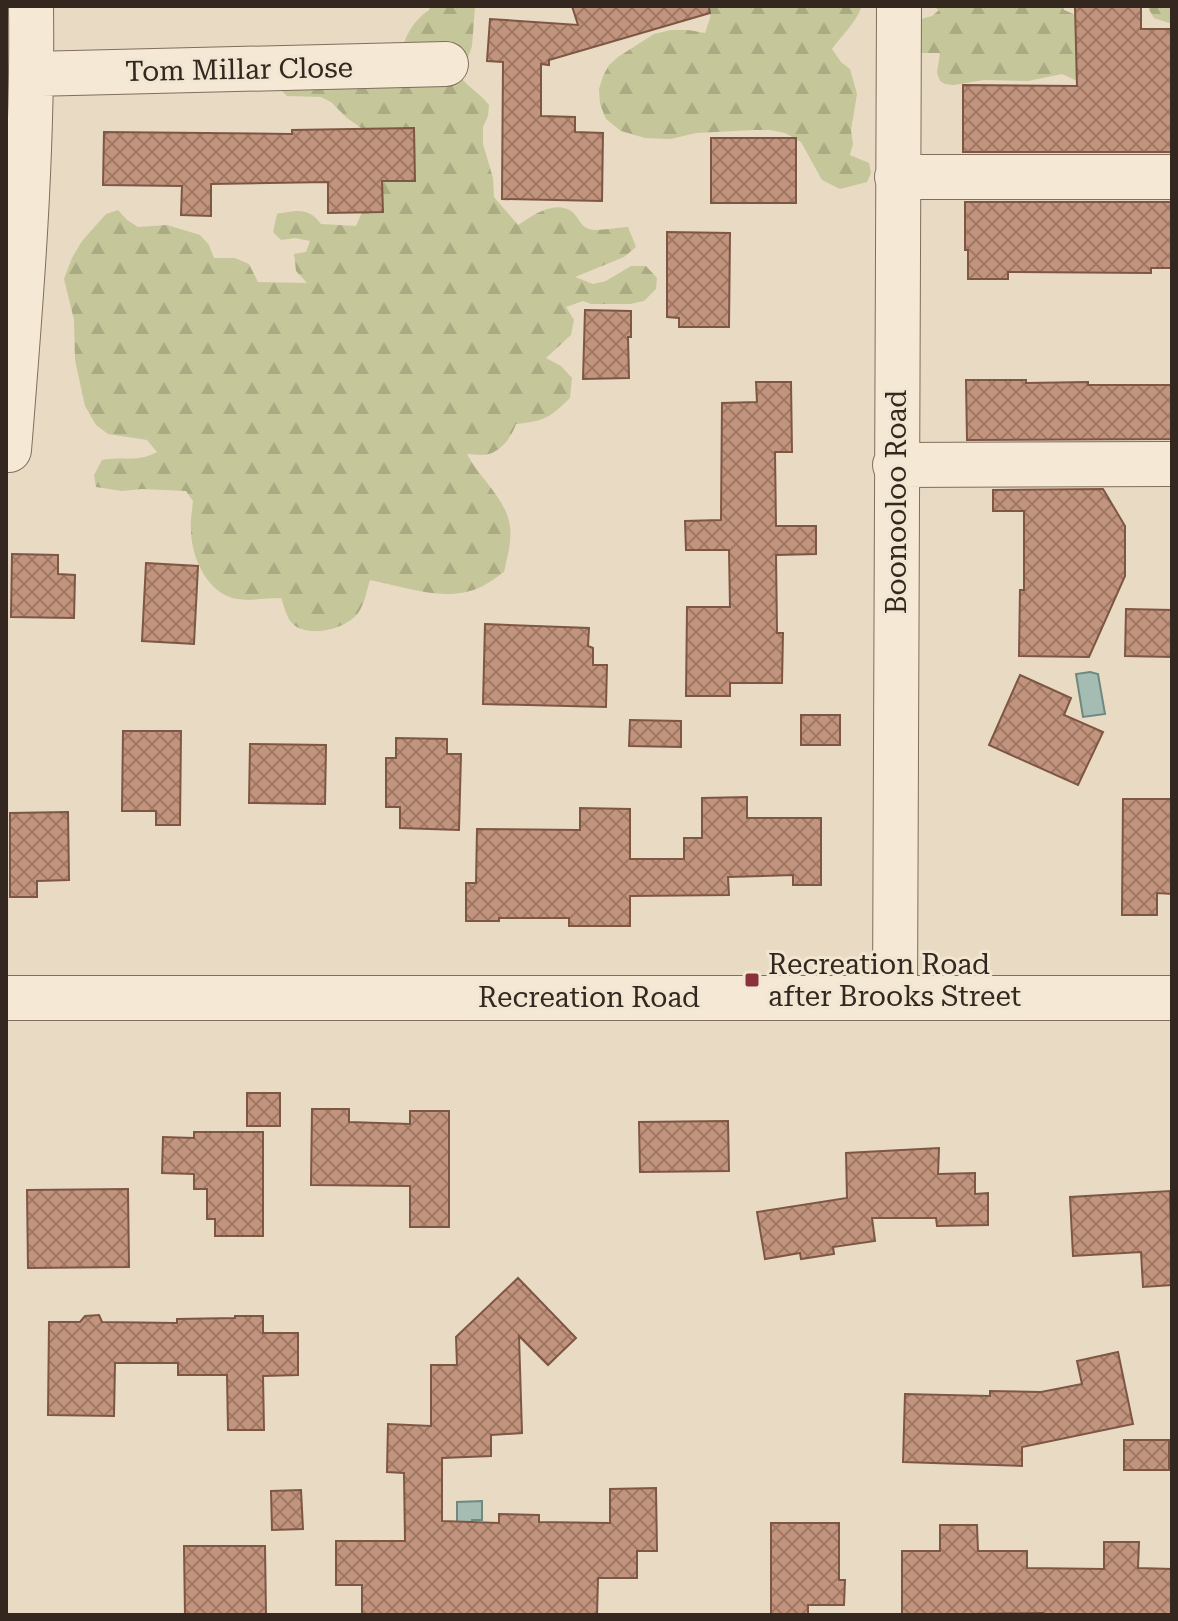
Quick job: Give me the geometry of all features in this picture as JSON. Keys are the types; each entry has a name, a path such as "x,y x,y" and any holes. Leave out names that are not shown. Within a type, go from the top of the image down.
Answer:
{"street":[{"path":"9,450 24,256 32,74 31,6"},
{"name":"Boonooloo Road","path":"895,997 899,6"},
{"name":"Tom Millar Close","path":"32,74 446,64"},
{"path":"897,177 1172,177"},
{"path":"895,465 1172,464"},
{"name":"Recreation Road","path":"6,998 1172,998"}],"green space":[{"path":"430,6 475,6 472,46 461,78 489,105 483,127 483,144 493,178 494,197 518,225 544,210 558,207 571,211 589,229 628,227 636,247 624,257 575,277 593,284 606,281 631,266 646,266 657,278 656,289 644,301 630,304 591,304 583,301 566,307 574,320 571,335 546,358 561,366 572,378 570,398 546,417 516,424 506,442 494,452 467,454 508,517 510,538 504,572 483,586 455,594 427,592 370,580 355,617 327,630 307,630 291,622 281,598 237,599 227,596 210,583 198,564 192,542 193,501 186,491 122,491 96,487 94,475 102,460 137,458 157,452 147,440 108,434 96,425 85,406 75,360 74,320 64,279 82,241 106,214 118,210 138,227 167,225 200,235 209,245 214,258 235,258 249,264 258,282 307,283 296,271 294,254 306,252 310,241 295,238 281,240 273,232 277,214 302,211 321,224 356,226 371,191 392,175 377,139 347,118 331,102 321,97 287,96 280,89 400,55 410,30"},
{"path":"711,6 862,6 832,49 850,69 857,94 850,155 869,163 871,173 867,182 840,189 822,180 801,142 785,133 754,130 696,133 671,139 645,138 621,131 606,119 600,104 599,89 609,65 654,34 671,30 705,33"},
{"path":"934,6 1062,6 1078,16 1089,80 1075,80 1062,74 1028,81 984,80 945,84 937,73 940,53 920,53 914,21 932,16 939,10"},
{"path":"1147,6 1172,6 1172,24 1154,18"}],"shaded area":[{"path":"1076,674 1098,674 1105,714 1083,717"},
{"path":"482,1501 482,1520 472,1520 472,1552 457,1552 457,1502"}],"building":[{"path":"572,6 709,6 710,13 549,60 549,65 541,64 541,116 575,117 575,132 603,133 602,201 502,199 503,62 487,61 490,19 578,25"},
{"path":"1075,6 1141,6 1141,29 1172,29 1172,152 963,152 963,85 1077,86"},
{"path":"414,128 415,181 382,181 383,212 328,213 328,182 211,184 211,216 181,215 182,186 103,185 104,132 292,134 292,130"},
{"path":"711,138 796,138 796,203 711,203"},
{"path":"965,202 1172,202 1172,268 1151,268 1151,273 1008,272 1008,279 968,279"},
{"path":"667,232 730,233 729,327 679,327 679,318 667,317"},
{"path":"585,310 631,311 629,378 583,379"},
{"path":"966,380 1172,385 1172,439 967,440"},
{"path":"756,382 791,382 792,452 775,452 776,526 816,526 816,554 776,555 777,633 783,633 782,683 730,683 730,696 686,696 687,607 730,607 729,550 686,550 685,521 721,520 722,403 757,402"},
{"path":"1103,489 1125,526 1125,576 1089,657 1019,656 1020,590 1024,590 1024,511 993,511 993,490"},
{"path":"12,554 58,555 58,574 75,575 74,618 11,617"},
{"path":"146,563 198,566 194,644 142,641"},
{"path":"1126,609 1172,610 1172,657 1125,656"},
{"path":"485,624 589,628 588,646 593,648 593,665 607,665 606,707 483,704"},
{"path":"1020,675 1071,698 1064,715 1103,732 1078,785 989,745"},
{"path":"801,715 840,715 840,745 801,745"},
{"path":"630,720 681,721 681,747 629,746"},
{"path":"123,731 181,731 180,825 156,825 156,811 122,811"},
{"path":"396,738 447,739 447,754 461,754 459,830 400,828 400,807 386,807 386,758 396,758"},
{"path":"250,744 326,745 325,804 249,803"},
{"path":"747,797 747,818 821,818 821,885 793,885 793,875 728,877 729,895 630,896 630,926 569,926 569,918 466,921 466,883 476,883 477,829 580,830 580,808 630,809 630,859 684,859 684,838 702,838 702,798"},
{"path":"1123,799 1172,799 1172,894 1157,893 1157,915 1122,915"},
{"path":"68,812 69,880 37,881 37,897 10,897 10,813"},
{"path":"247,1093 280,1093 280,1126 247,1126"},
{"path":"312,1109 349,1109 349,1122 410,1124 410,1111 449,1111 449,1227 410,1227 410,1186 311,1185"},
{"path":"728,1121 729,1171 640,1172 639,1122"},
{"path":"194,1132 263,1132 263,1236 215,1236 215,1219 207,1219 207,1189 194,1189 194,1174 162,1173 163,1137 194,1138"},
{"path":"939,1148 938,1174 975,1173 975,1194 988,1193 988,1225 937,1226 936,1218 872,1218 875,1241 833,1247 834,1254 801,1259 800,1253 765,1259 757,1212 847,1198 846,1153"},
{"path":"128,1189 129,1267 28,1268 27,1190"},
{"path":"1170,1191 1172,1285 1143,1287 1141,1252 1073,1256 1070,1197"},
{"path":"518,1278 576,1338 548,1365 519,1336 522,1433 491,1435 491,1456 442,1458 442,1521 499,1523 499,1514 539,1515 539,1522 610,1523 610,1489 656,1488 657,1551 637,1551 637,1578 598,1578 597,1615 362,1615 362,1585 336,1585 336,1541 405,1541 404,1473 387,1472 388,1424 431,1426 431,1365 457,1365 456,1337"},
{"path":"99,1315 102,1322 177,1323 177,1319 263,1316 263,1333 298,1333 298,1375 263,1376 264,1430 228,1430 227,1375 178,1375 178,1363 115,1363 114,1416 48,1415 49,1322 80,1322 85,1316"},
{"path":"1118,1352 1133,1424 1022,1447 1022,1466 903,1462 905,1394 990,1396 990,1391 1041,1392 1082,1384 1077,1361"},
{"path":"1124,1440 1169,1440 1169,1470 1124,1470"},
{"path":"301,1490 303,1529 272,1530 271,1491"},
{"path":"771,1523 839,1523 839,1580 845,1580 844,1605 808,1605 808,1615 771,1615"},
{"path":"940,1525 977,1525 978,1551 1027,1551 1027,1568 1104,1569 1104,1542 1139,1542 1138,1568 1172,1569 1172,1615 902,1615 902,1551 940,1551"},
{"path":"184,1546 265,1546 266,1615 185,1615"}],"place":[{"name":"Recreation Road after Brooks Street","path":"752,980"}]}
